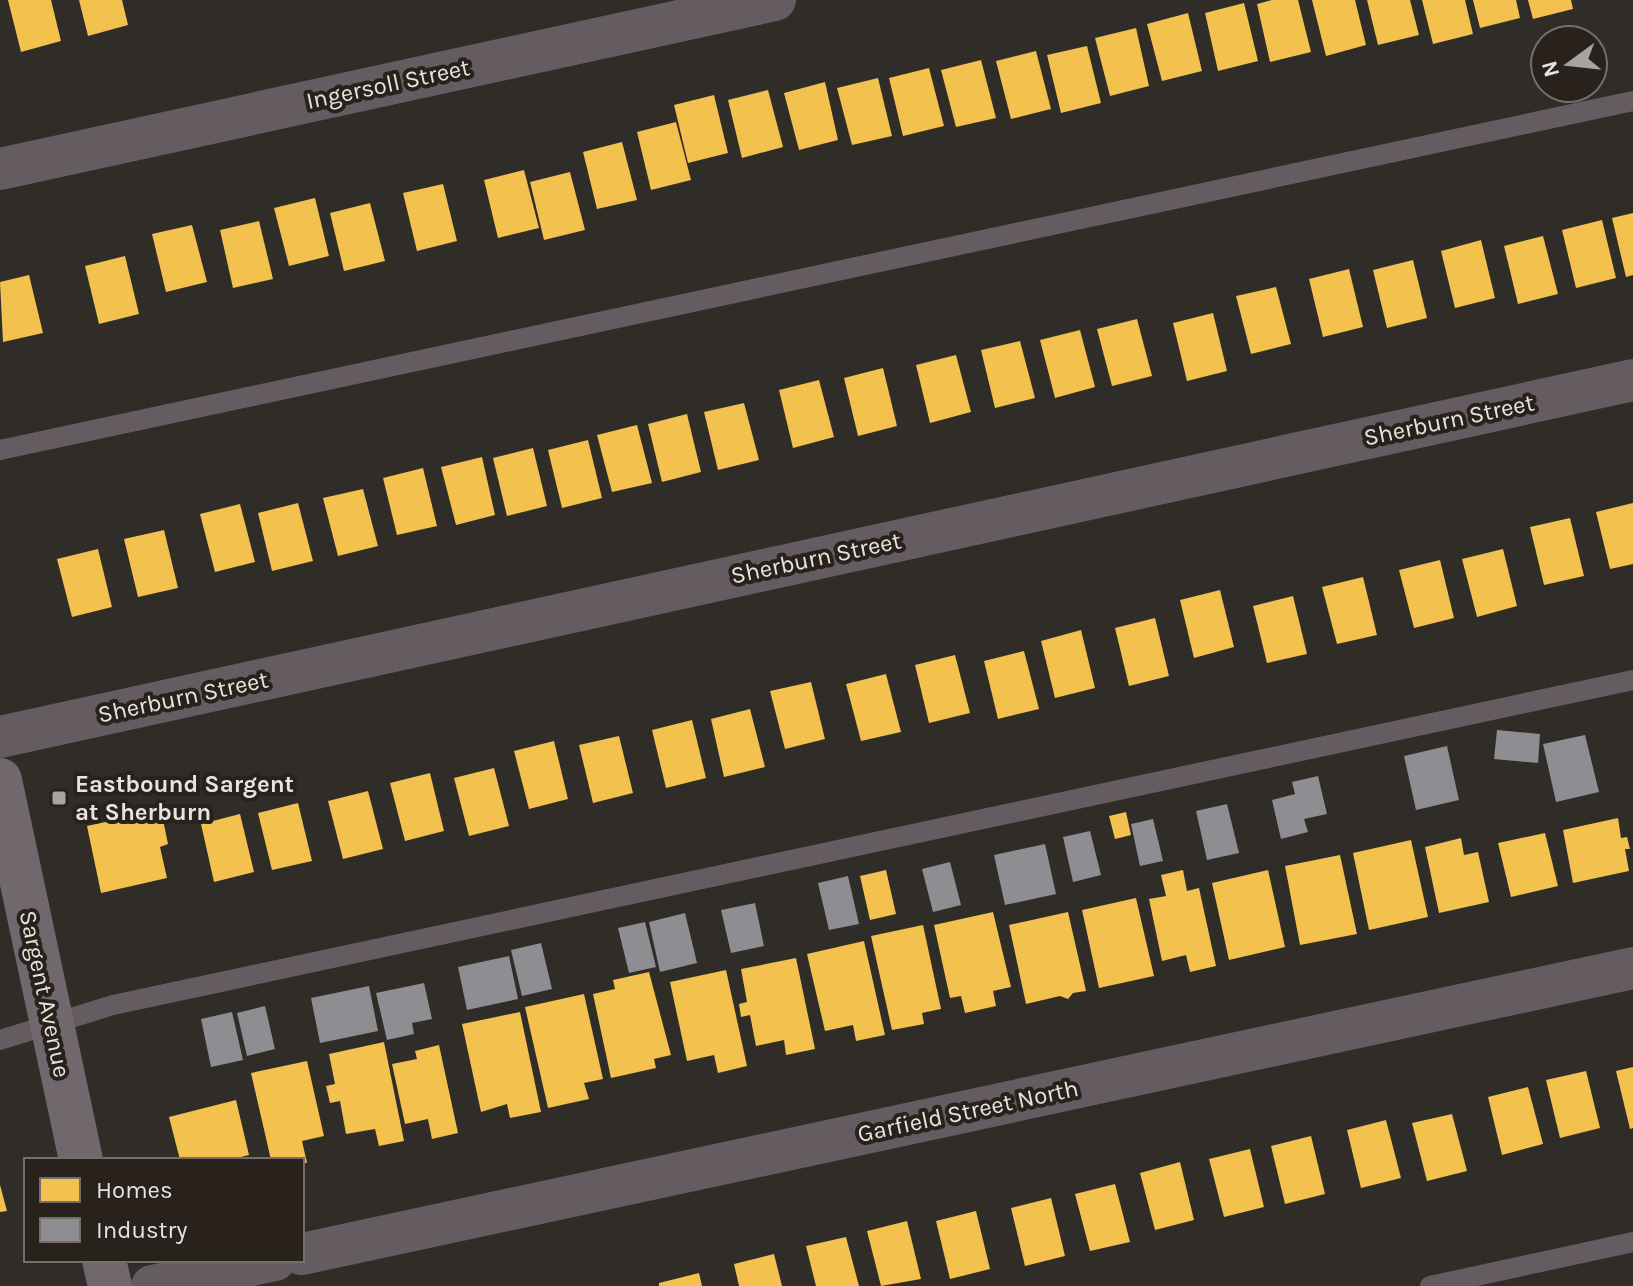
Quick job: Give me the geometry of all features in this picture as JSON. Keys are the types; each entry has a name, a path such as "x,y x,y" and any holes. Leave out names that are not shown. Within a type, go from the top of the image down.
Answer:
{"main road":[{"name":"Sargent Avenue","path":"0,780 81,1158"},
{"path":"104,1262 110,1286"}],"street":[{"name":"Ingersoll Street","path":"0,169 775,0"},
{"name":"Sherburn Street","path":"0,737 1633,380"},
{"name":"Garfield Street North","path":"304,1254 1633,968"},
{"path":"152,1286 266,1262"}],"lane":[{"path":"0,450 1633,101"},
{"path":"0,1040 113,1005 1633,680"},
{"path":"1430,1286 1633,1242"}],"building: Homes":[{"path":"8,0 51,0 61,41 21,52"},
{"path":"79,0 122,0 128,25 88,36"},
{"path":"1272,0 1298,0 1311,52 1270,62 1257,4"},
{"path":"1312,0 1355,0 1366,45 1326,56"},
{"path":"1367,0 1410,0 1419,35 1378,45"},
{"path":"1422,0 1465,0 1473,34 1433,44"},
{"path":"1473,0 1516,0 1520,18 1480,28"},
{"path":"1528,0 1571,0 1573,9 1533,19"},
{"path":"1244,3 1258,61 1218,71 1205,13"},
{"path":"1188,13 1202,71 1162,81 1147,24"},
{"path":"1136,28 1149,86 1110,96 1095,38"},
{"path":"1087,46 1101,103 1061,113 1047,55"},
{"path":"1036,51 1051,109 1011,119 996,61"},
{"path":"981,60 996,118 956,127 941,70"},
{"path":"929,68 944,126 903,136 889,78"},
{"path":"878,78 892,136 852,145 837,88"},
{"path":"825,82 838,140 799,150 784,93"},
{"path":"768,90 783,147 742,158 728,100"},
{"path":"714,95 728,153 688,163 674,105"},
{"path":"676,122 691,180 651,190 637,132"},
{"path":"622,142 637,200 597,209 583,152"},
{"path":"524,170 539,228 498,238 484,180"},
{"path":"570,172 585,230 544,240 530,182"},
{"path":"443,184 457,241 417,251 403,193"},
{"path":"315,198 329,256 289,266 274,208"},
{"path":"370,203 385,261 344,271 330,213"},
{"path":"1633,213 1633,275 1626,277 1612,218"},
{"path":"1602,220 1616,278 1576,288 1562,230"},
{"path":"259,221 273,279 233,288 220,230"},
{"path":"192,225 207,282 166,292 152,234"},
{"path":"1543,236 1558,294 1518,304 1504,246"},
{"path":"1481,240 1495,298 1455,308 1441,251"},
{"path":"125,256 139,314 99,324 85,266"},
{"path":"1413,260 1427,318 1387,328 1373,270"},
{"path":"1349,269 1363,327 1323,337 1309,279"},
{"path":"29,275 43,333 3,342 0,282"},
{"path":"1276,287 1291,344 1251,354 1236,296"},
{"path":"1213,313 1227,371 1187,381 1173,323"},
{"path":"1137,319 1152,376 1112,386 1097,329"},
{"path":"1080,330 1095,387 1055,398 1040,340"},
{"path":"1020,341 1035,398 995,408 981,350"},
{"path":"956,355 971,412 930,423 916,365"},
{"path":"883,368 897,426 858,436 844,378"},
{"path":"819,380 834,437 793,448 779,390"},
{"path":"744,403 759,460 718,470 704,412"},
{"path":"687,414 701,472 662,482 648,424"},
{"path":"637,425 652,483 612,492 597,435"},
{"path":"588,440 602,498 562,508 548,450"},
{"path":"533,448 547,506 507,516 493,458"},
{"path":"482,457 495,515 456,525 441,467"},
{"path":"423,468 437,526 397,535 383,478"},
{"path":"363,489 378,546 338,556 323,498"},
{"path":"298,503 313,561 272,571 258,513"},
{"path":"1633,503 1633,564 1610,569 1596,512"},
{"path":"240,504 255,562 215,572 200,514"},
{"path":"1570,518 1584,576 1544,585 1530,527"},
{"path":"164,530 178,588 138,597 124,539"},
{"path":"98,549 112,607 72,617 57,559"},
{"path":"1503,549 1517,606 1477,617 1462,559"},
{"path":"1440,560 1454,618 1414,628 1399,570"},
{"path":"1363,577 1377,635 1337,644 1322,587"},
{"path":"1220,590 1234,647 1194,658 1180,600"},
{"path":"1293,596 1307,654 1267,663 1253,606"},
{"path":"1155,618 1169,676 1129,686 1115,628"},
{"path":"1081,630 1095,688 1055,698 1041,641"},
{"path":"1024,651 1039,709 998,719 984,661"},
{"path":"955,655 970,713 929,723 915,665"},
{"path":"886,674 901,732 861,741 846,684"},
{"path":"811,682 825,739 785,749 770,691"},
{"path":"750,709 765,767 724,777 711,719"},
{"path":"692,720 706,778 666,788 652,730"},
{"path":"619,736 633,793 593,803 579,745"},
{"path":"554,741 568,799 529,809 514,751"},
{"path":"494,768 509,826 469,836 454,778"},
{"path":"430,773 444,831 405,841 390,783"},
{"path":"368,791 383,849 343,859 328,801"},
{"path":"298,803 312,861 272,870 258,813"},
{"path":"161,810 168,844 160,847 167,878 101,893 87,826"},
{"path":"1126,812 1131,835 1115,839 1109,816"},
{"path":"240,814 254,872 214,882 201,824"},
{"path":"1618,818 1621,838 1627,837 1630,849 1625,849 1629,871 1573,883 1563,830"},
{"path":"1545,833 1558,886 1511,897 1498,843"},
{"path":"1461,838 1464,855 1478,852 1489,902 1439,913 1425,847"},
{"path":"1411,840 1428,917 1369,930 1353,853"},
{"path":"1340,855 1357,934 1300,945 1285,866"},
{"path":"886,870 896,914 870,920 860,876"},
{"path":"1183,870 1187,891 1199,888 1216,966 1190,972 1186,955 1162,961 1149,899 1166,896 1161,875"},
{"path":"1268,870 1285,947 1229,960 1212,883"},
{"path":"1136,898 1154,976 1099,988 1082,910"},
{"path":"993,912 1011,987 993,991 996,1006 965,1013 961,996 950,998 934,925"},
{"path":"1068,912 1086,991 1073,993 1068,999 1060,996 1026,1004 1009,925"},
{"path":"923,925 941,1009 922,1013 924,1024 892,1030 871,936"},
{"path":"864,941 885,1035 856,1041 853,1025 825,1031 807,954"},
{"path":"796,958 815,1049 786,1055 784,1040 756,1046 750,1015 741,1017 739,1004 747,1002 741,969"},
{"path":"726,970 747,1066 718,1073 714,1055 687,1061 670,982"},
{"path":"649,972 671,1055 654,1059 656,1068 611,1078 593,994 615,989 613,980"},
{"path":"584,994 603,1079 584,1083 589,1099 548,1108 525,1007"},
{"path":"520,1012 541,1112 510,1118 507,1104 481,1112 462,1024"},
{"path":"384,1042 404,1141 379,1146 375,1129 346,1134 340,1101 330,1103 326,1086 335,1084 329,1054"},
{"path":"439,1045 458,1133 432,1139 428,1119 405,1124 392,1064 417,1059 415,1051"},
{"path":"307,1061 324,1136 302,1141 307,1163 304,1163 304,1158 271,1158 251,1073"},
{"path":"1633,1067 1633,1128 1630,1129 1616,1071"},
{"path":"1586,1071 1600,1128 1560,1138 1546,1080"},
{"path":"1528,1087 1543,1144 1502,1155 1488,1097"},
{"path":"236,1100 249,1155 236,1158 179,1158 169,1117"},
{"path":"1452,1114 1467,1171 1427,1181 1412,1123"},
{"path":"1386,1120 1401,1178 1361,1188 1347,1130"},
{"path":"1311,1136 1325,1194 1285,1204 1271,1146"},
{"path":"1250,1149 1264,1207 1224,1217 1209,1159"},
{"path":"1180,1162 1194,1220 1155,1230 1140,1173"},
{"path":"1115,1184 1130,1242 1090,1251 1075,1194"},
{"path":"0,1185 7,1211 0,1212"},
{"path":"1051,1198 1065,1256 1025,1266 1011,1208"},
{"path":"976,1211 990,1269 950,1279 936,1221"},
{"path":"907,1221 921,1279 881,1286 867,1231"},
{"path":"846,1237 859,1286 816,1286 806,1246"},
{"path":"774,1254 782,1286 739,1286 734,1264"},
{"path":"699,1273 702,1286 659,1286 659,1283"}],"building: Industry":[{"path":"1497,730 1540,734 1538,763 1494,759"},
{"path":"1585,735 1599,792 1556,802 1543,744"},
{"path":"1447,746 1459,800 1416,810 1404,756"},
{"path":"1318,776 1327,814 1304,819 1308,832 1281,839 1272,800 1295,794 1292,782"},
{"path":"1227,804 1239,853 1207,860 1196,811"},
{"path":"1153,819 1163,861 1140,866 1131,824"},
{"path":"1090,831 1101,875 1073,882 1063,837"},
{"path":"1045,844 1056,894 1005,905 994,855"},
{"path":"950,862 961,905 933,912 922,869"},
{"path":"848,876 859,924 829,930 818,883"},
{"path":"755,903 764,946 731,953 721,910"},
{"path":"685,913 697,963 660,972 649,922"},
{"path":"645,922 656,967 629,973 618,928"},
{"path":"541,943 552,989 522,996 511,950"},
{"path":"509,956 518,999 467,1010 458,967"},
{"path":"424,983 432,1019 412,1023 414,1034 387,1040 376,993"},
{"path":"369,986 378,1031 320,1043 311,998"},
{"path":"265,1006 275,1049 247,1056 237,1013"},
{"path":"232,1012 243,1060 211,1067 201,1019"}],"place":[{"name":"Eastbound Sargent at Sherburn","path":"59,798"}]}
